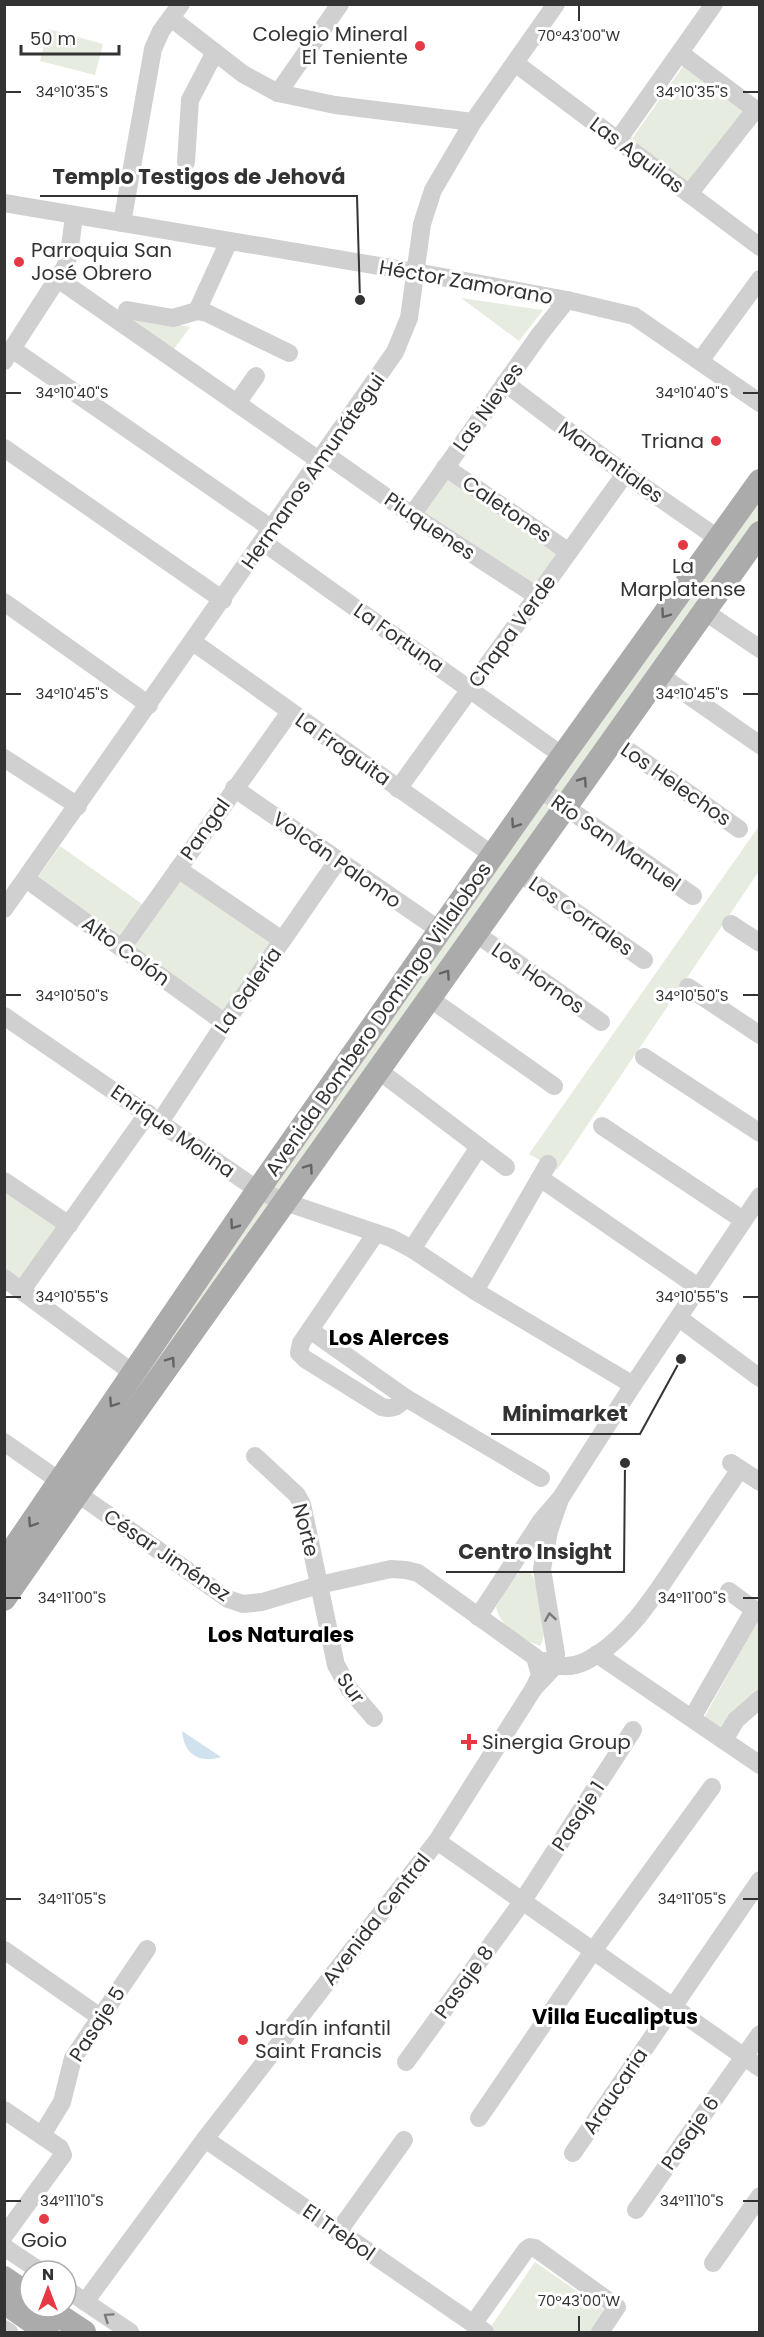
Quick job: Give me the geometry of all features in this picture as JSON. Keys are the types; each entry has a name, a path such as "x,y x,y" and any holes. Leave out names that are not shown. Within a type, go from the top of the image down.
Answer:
{"main road":[{"name":"Avenida Bombero Domingo Villalobos","path":"4,1599 134,1373 258,1190 759,481"},
{"name":"Avenida Bombero Domingo Villalobos","path":"4,1563 68,1488 285,1202 759,533"},
{"path":"4,2278 18,2288"},
{"path":"4,2302 47,2332"},
{"path":"64,2319 84,2332"}],"street":[{"path":"278,93 340,4"},
{"name":"Hermanos Amunátegui","path":"4,909 395,352 409,318 423,224 433,190 473,122 556,4"},
{"path":"618,140 714,4"},
{"path":"122,223 153,49 160,32 176,11 215,52 243,74 278,93 335,105 473,122"},
{"path":"186,162 190,100 215,52"},
{"path":"680,53 757,112 690,194"},
{"name":"Las Aguilas","path":"515,63 759,247"},
{"name":"Héctor Zamorano","path":"4,203 415,272 567,300 634,316 759,403"},
{"path":"8,355 58,279 69,255 74,216"},
{"path":"197,311 229,241"},
{"name":"Piuquenes","path":"58,279 237,403 537,596"},
{"path":"700,360 759,279"},
{"name":"Las Nieves","path":"412,515 567,300"},
{"path":"127,310 173,318 197,311 207,313 289,353"},
{"name":"La Fortuna","path":"8,355 268,535 470,689 563,756"},
{"path":"237,403 256,376"},
{"name":"Manantiales","path":"505,383 625,474 718,539"},
{"path":"4,448 223,600"},
{"name":"Caletones","path":"445,467 569,552"},
{"name":"Chapa Verde","path":"398,789 625,474"},
{"path":"4,602 149,705"},
{"path":"704,611 759,648"},
{"name":"La Fraguita","path":"193,642 494,856"},
{"path":"658,674 759,746"},
{"name":"Pangal","path":"122,948 290,711"},
{"name":"Los Helechos","path":"612,740 739,829"},
{"path":"4,758 78,806"},
{"name":"Volcán Palomo","path":"234,788 441,931"},
{"name":"Río San Manuel","path":"540,789 693,896"},
{"name":"La Galería","path":"22,1290 69,1225 154,1118 225,1023 338,860"},
{"path":"178,868 282,940"},
{"name":"Los Corrales","path":"518,872 644,960"},
{"name":"Alto Colón","path":"26,879 225,1023"},
{"path":"731,924 759,943"},
{"name":"Los Hornos","path":"475,933 601,1022"},
{"path":"688,987 759,1035"},
{"path":"429,998 554,1086"},
{"name":"Enrique Molina","path":"4,1017 258,1190 285,1202 376,1233 412,1249 475,1291 633,1385"},
{"path":"644,1057 759,1133"},
{"path":"378,1070 506,1167"},
{"path":"602,1126 743,1220"},
{"path":"412,1249 479,1147"},
{"path":"475,1291 544,1171 698,1287"},
{"path":"4,1181 69,1225"},
{"path":"478,1617 541,1521 560,1499 759,1196"},
{"path":"376,1233 301,1343 299,1353 382,1407 390,1409 398,1407 406,1398"},
{"path":"4,1278 134,1373"},
{"path":"679,1318 759,1378"},
{"path":"310,1330 406,1398 541,1478"},
{"name":"César Jiménez","path":"4,1442 228,1599 243,1604 262,1602 319,1585 391,1569 406,1570 418,1573 535,1657 554,1657"},
{"name":"Norte","path":"255,1456 297,1495 302,1504 319,1585"},
{"path":"560,1499 549,1531 542,1569 554,1657 570,1666 597,1654 637,1619 735,1466 759,1482"},
{"path":"516,1559 526,1559 542,1569"},
{"name":"Sur","path":"319,1585 336,1665 350,1690 374,1718"},
{"path":"692,1719 757,1612 729,1590"},
{"path":"597,1654 759,1765"},
{"path":"534,1688 540,1675 535,1657"},
{"name":"Avenida Central","path":"85,2302 205,2139 437,1841 554,1657"},
{"path":"724,1740 736,1720 759,1699"},
{"name":"Pasaje 1","path":"522,1902 633,1730"},
{"path":"479,2118 593,1951 712,1787"},
{"path":"437,1841 759,2068"},
{"name":"Araucaria","path":"573,2152 759,1880"},
{"name":"Pasaje 8","path":"406,2062 522,1902"},
{"name":"Pasaje 5","path":"42,2135 62,2102 71,2061 147,1949"},
{"path":"4,1950 100,2017"},
{"name":"Pasaje 6","path":"636,2210 759,2034"},
{"path":"4,2110 60,2148 62,2152 62,2158 4,2236"},
{"name":"El Trebol","path":"205,2139 479,2328 530,2247 535,2248 617,2307 600,2332"},
{"path":"338,2232 404,2140"},
{"path":"713,2263 759,2196"},
{"path":"4,2247 22,2259"},
{"path":"78,2297 130,2332"},
{"path":"4,2329 9,2332"}],"shaded area":[{"path":"48,29 103,44 95,75 40,61"},
{"path":"686,62 751,110 690,190 629,143"},
{"path":"461,298 543,310 519,341"},
{"path":"123,315 190,327 171,353"},
{"path":"444,473 562,553 536,589 418,509"},
{"path":"759,489 759,529 5,1594 5,1565"},
{"path":"759,826 759,871 557,1170 529,1154"},
{"path":"60,846 152,911 178,874 275,943 224,1015 35,881"},
{"path":"4,1185 63,1226 21,1284 5,1272"},
{"path":"521,1571 531,1573 540,1599 544,1630 540,1646 507,1627 496,1607 514,1577"},
{"path":"757,1621 760,1623 759,1690 721,1730 704,1718"},
{"path":"535,2262 607,2312 593,2332 496,2332 490,2328"}],"water":[{"path":"182,1731 221,1757 206,1759 194,1755 186,1746"}],"place":[{"name":"Colegio Mineral El Teniente","path":"420,46"},
{"name":"Parroquia San José Obrero","path":"19,262"},
{"name":"Templo Testigos de Jehová","path":"360,300"},
{"name":"Triana","path":"716,441"},
{"name":"La Marplatense","path":"683,545"},
{"name":"Minimarket","path":"681,1359"},
{"name":"Centro Insight","path":"625,1463"},
{"name":"Sinergia Group","path":"469,1742"},
{"name":"Jardín infantil Saint Francis","path":"243,2040"},
{"name":"Goio","path":"44,2219"}],"district":[{"name":"Los Alerces","path":"389,1338"},
{"name":"Los Naturales","path":"281,1635"},
{"name":"Villa Eucaliptus","path":"615,2017"}]}
